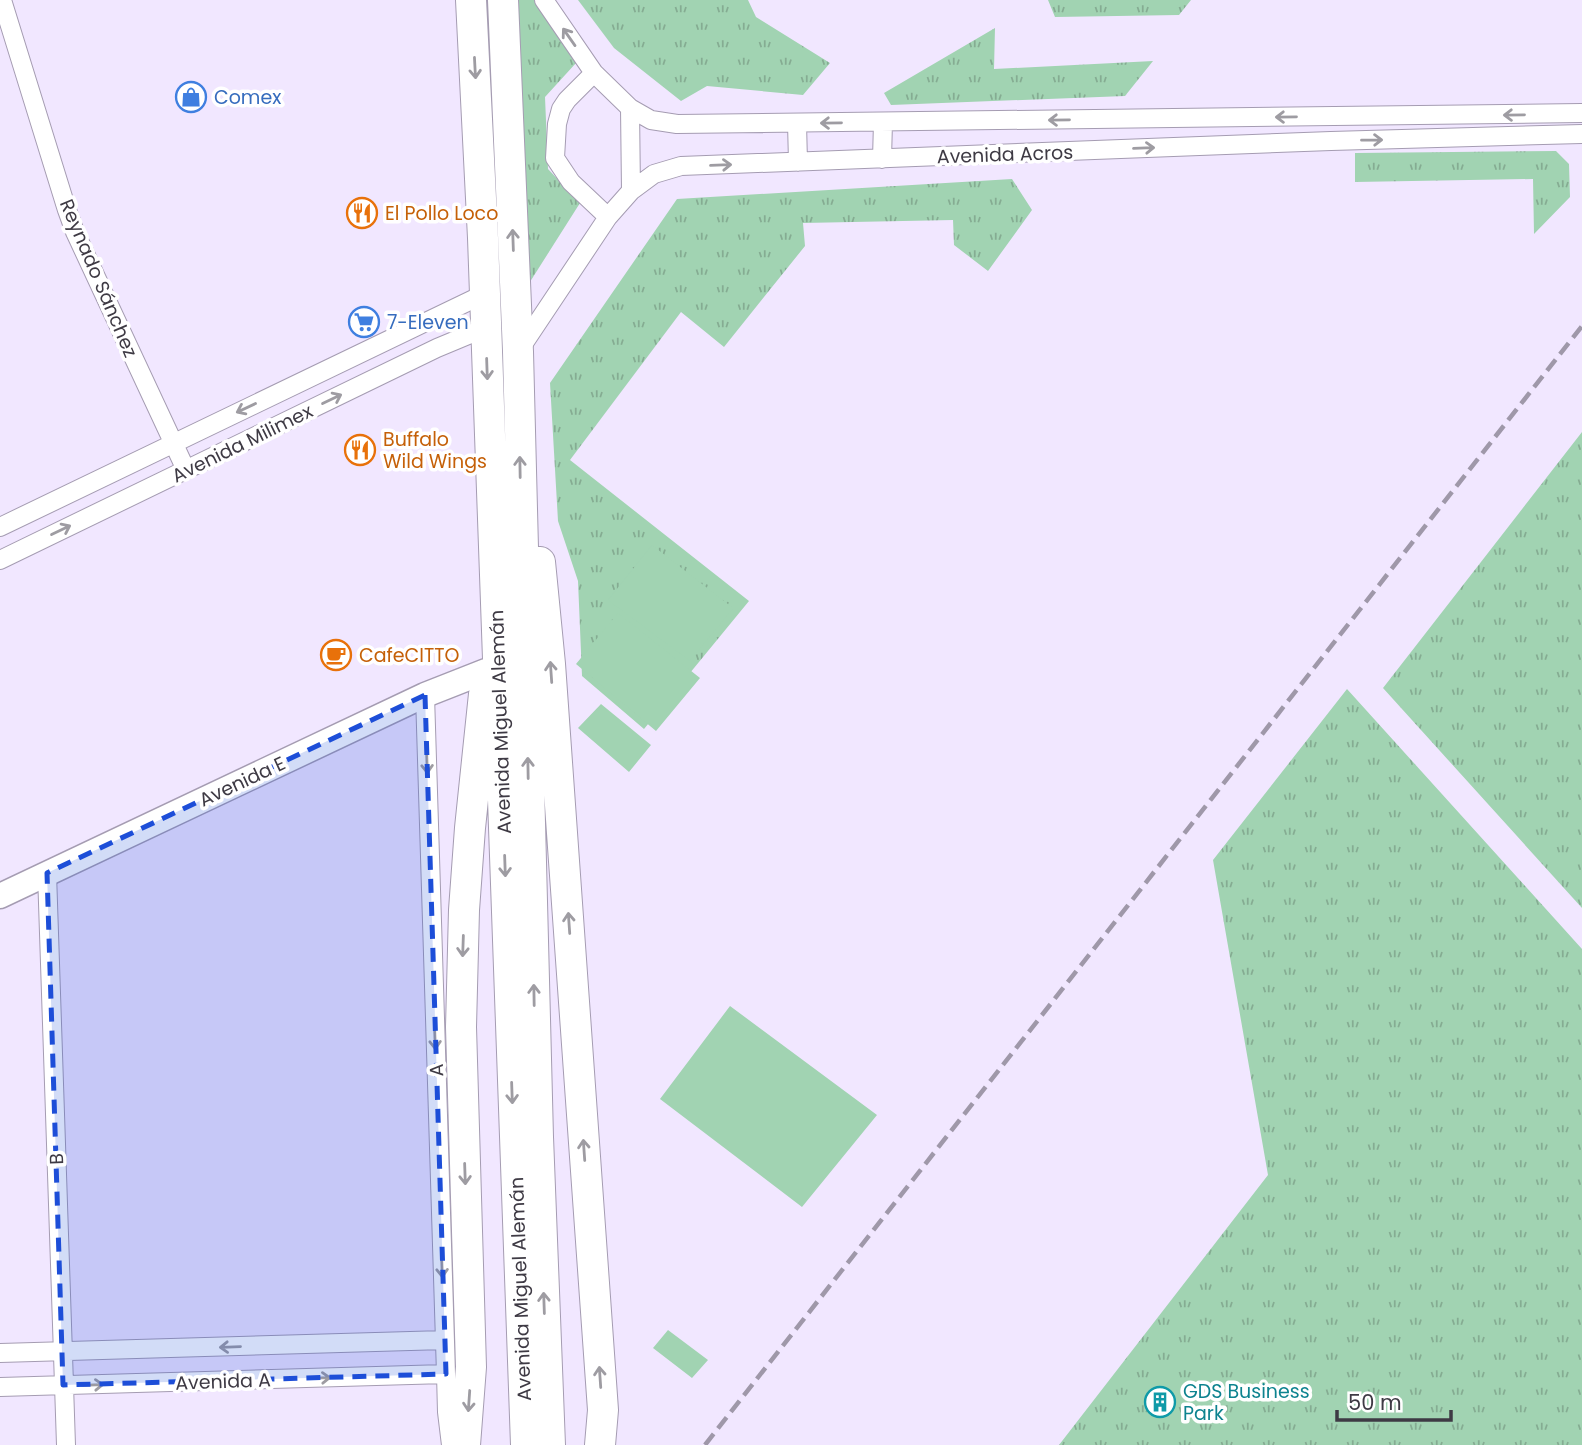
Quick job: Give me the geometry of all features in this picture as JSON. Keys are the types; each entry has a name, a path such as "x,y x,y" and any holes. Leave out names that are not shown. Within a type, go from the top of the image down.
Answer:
{"highway":[{"name":"Avenida Miguel Alemán","path":"471,0 497,636 526,1137 550,1445"},
{"name":"Avenida Miguel Alemán","path":"503,0 518,352 521,514 526,1445"},
{"path":"521,514 532,530 540,553 551,664 606,1445"},
{"path":"465,1445 471,1367 461,1027 466,883 486,671 497,636"},
{"path":"600,1445 603,1410"}],"main road":[{"name":"Avenida E","path":"0,896 425,695 486,671"}],"street":[{"name":"Reynado Sánchez","path":"2,0 75,232 186,470"},
{"name":"Avenida Acros","path":"544,0 594,73 631,108 651,120 677,124 1582,113"},
{"path":"594,73 561,109 557,124 555,158 571,182 608,217"},
{"path":"631,108 631,191"},
{"path":"882,159 883,122"},
{"path":"797,123 798,162"},
{"name":"Avenida Acros","path":"518,352 608,217 631,191 654,174 681,166 1582,134"},
{"name":"Avenida Milimex","path":"0,527 484,293"},
{"name":"Avenida Milimex","path":"0,560 436,348 485,328"},
{"name":"A","path":"425,695 447,1412 451,1445"},
{"name":"B","path":"47,873 66,1445"},
{"name":"Avenida A","path":"0,1353 445,1340"},
{"name":"Avenida A","path":"0,1387 446,1374"}],"highlighted area":[{"path":"425,695 446,1374 63,1385 47,873"}],"green space":[{"path":"516,0 534,0 576,63 545,97 548,169 580,203 528,285"},
{"path":"578,0 748,0 756,17 830,63 803,95 707,86 681,101 614,48"},
{"path":"1048,0 1191,0 1179,15 1055,17"},
{"path":"995,28 994,69 1153,61 1125,96 891,105 884,93"},
{"path":"1556,151 1569,164 1570,197 1534,234 1533,179 1355,182 1355,153"},
{"path":"1012,179 1032,210 988,271 954,245 953,220 803,223 805,246 724,347 681,312 570,460 749,601 644,729 582,676 578,581 558,521 550,383 677,199"},
{"path":"1582,432 1582,908 1383,688"},
{"path":"652,545 733,608 690,661 608,600"},
{"path":"618,613 700,678 656,731 576,664"},
{"path":"1347,689 1582,949 1582,1445 1059,1445 1268,1175 1213,860"},
{"path":"601,704 651,745 629,772 578,728"},
{"path":"730,1006 877,1115 802,1207 660,1099"},
{"path":"668,1330 708,1360 692,1378 653,1348"}],"railway":[{"path":"705,1445 1582,326"}],"place":[{"name":"Comex","path":"191,97"},
{"name":"El Pollo Loco","path":"362,213"},
{"name":"7-Eleven","path":"364,322"},
{"name":"Buffalo Wild Wings","path":"360,450"},
{"name":"CafeCITTO","path":"336,655"},
{"name":"GDS Business Park","path":"1160,1402"}]}
